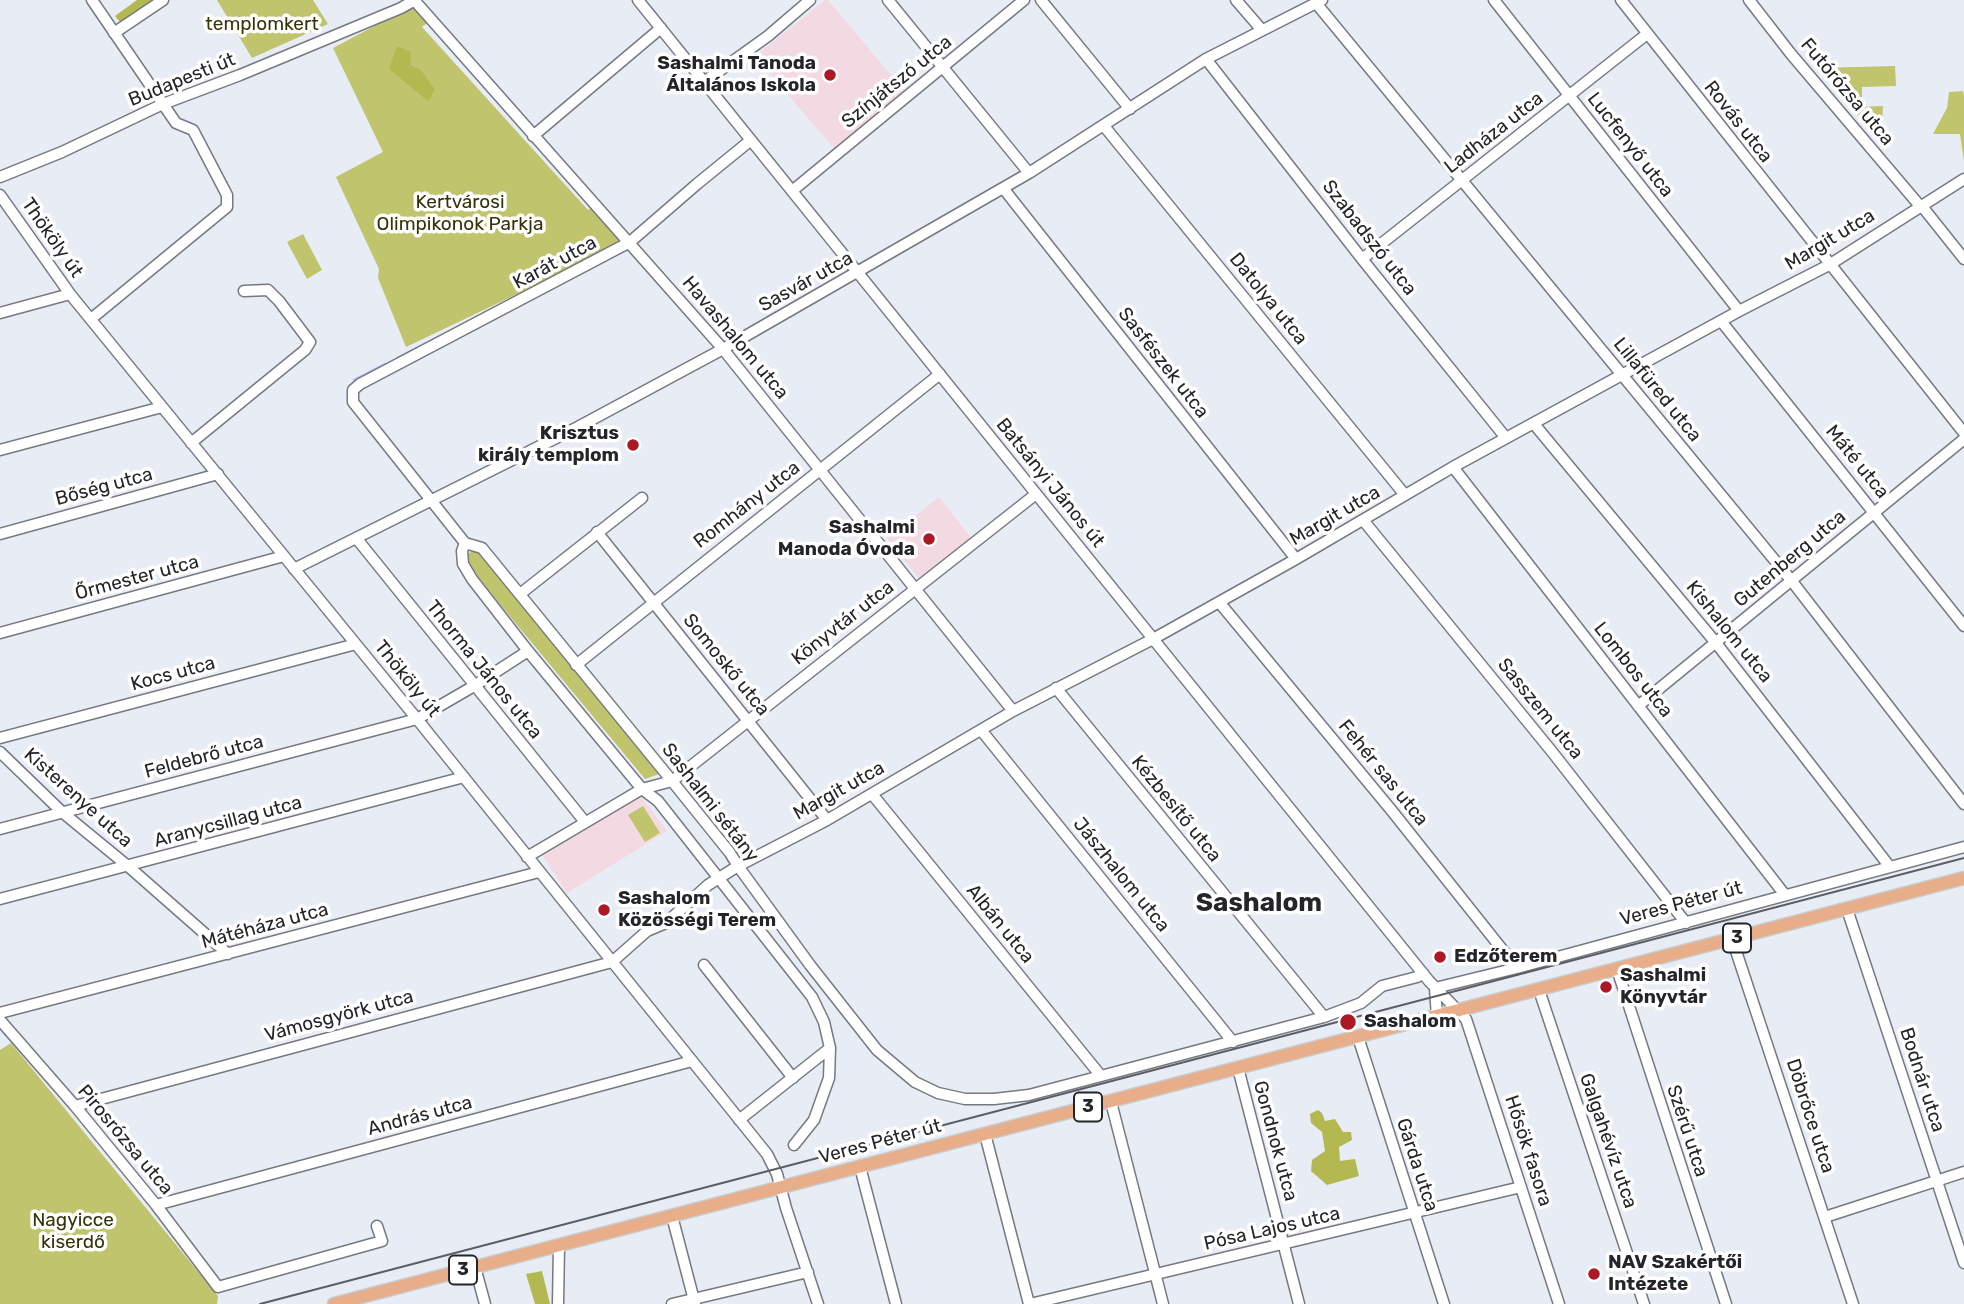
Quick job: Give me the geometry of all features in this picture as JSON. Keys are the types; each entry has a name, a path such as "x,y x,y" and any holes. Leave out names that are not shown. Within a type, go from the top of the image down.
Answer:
{"main road":[{"name":"Veres Péter út","path":"334,1304 1964,878"}],"street":[{"path":"91,319 227,207 227,195 194,130 176,122 92,0"},
{"path":"114,33 163,0"},
{"name":"Budapesti út","path":"0,177 62,152 163,104 264,66 415,0"},
{"name":"Havashalom utca","path":"415,0 723,349 1013,711"},
{"name":"Batsányi János út","path":"638,0 1435,988 1460,1011"},
{"path":"704,82 768,36 810,0"},
{"path":"888,0 1029,173"},
{"name":"Színjátszó utca","path":"792,191 1024,0"},
{"path":"1041,0 1130,109"},
{"path":"1236,0 1261,29"},
{"name":"Lucfenyő utca","path":"1494,0 1739,311"},
{"name":"Rovás utca","path":"1621,0 1964,433"},
{"name":"Futórózsa utca","path":"1749,0 1791,54 1964,259"},
{"name":"Sasvár utca","path":"294,569 578,428 723,349 1029,173 1206,59 1319,1"},
{"name":"Lillafüred utca","path":"1319,1 1791,580 1964,804"},
{"path":"533,136 661,28"},
{"name":"Ladháza utca","path":"1362,258 1647,34"},
{"name":"Szabadszó utca","path":"1206,59 1506,438"},
{"name":"Datolya utca","path":"1104,126 1405,495"},
{"name":"Karát utca","path":"355,387 630,242 751,140"},
{"name":"Margit utca","path":"612,962 677,907 738,866 827,820 1013,711 1153,639 1453,467 1829,265 1964,178"},
{"name":"Sasfészek utca","path":"1003,188 1296,559"},
{"name":"Thököly út","path":"0,195 70,295 464,777 773,1164 818,1304"},
{"path":"191,443 305,349 310,342 268,290 244,291"},
{"path":"0,313 70,295"},
{"name":"Máté utca","path":"1721,321 1964,626"},
{"name":"Romhány utca","path":"576,665 940,374"},
{"name":"Sashalmi sétány","path":"355,387 352,393 353,402 466,543 482,548 672,781 730,853 810,965 877,1050 906,1076 950,1096 1008,1098 1101,1076"},
{"path":"0,450 162,407"},
{"name":"Kishalom utca","path":"1534,424 1716,643 1890,867"},
{"name":"Gutenberg utca","path":"1638,706 1964,439"},
{"name":"Lombos utca","path":"1453,467 1785,895"},
{"name":"Bőség utca","path":"0,534 218,474"},
{"name":"Könyvtár utca","path":"672,781 1036,494"},
{"path":"520,594 642,498"},
{"name":"Sasszem utca","path":"1363,520 1553,753 1686,923"},
{"name":"Somoskő utca","path":"597,532 827,820"},
{"name":"Thorma János utca","path":"357,539 585,822"},
{"name":"Sashalmi sétány","path":"466,543 463,564 528,651 642,789 658,801 797,975 818,1008 830,1048 829,1078 824,1097 809,1128 794,1145"},
{"name":"Őrmester utca","path":"0,633 284,556"},
{"name":"Fehér sas utca","path":"1219,601 1517,968"},
{"name":"Kocs utca","path":"0,738 356,644"},
{"name":"Feldebrő utca","path":"0,829 417,719 528,651"},
{"name":"Kézbesítő utca","path":"1056,688 1324,1017"},
{"name":"Jászhalom utca","path":"981,730 1233,1042"},
{"name":"Kisterenye utca","path":"0,752 62,813 129,867 228,954"},
{"name":"Aranycsillag utca","path":"0,899 464,777"},
{"path":"527,857 642,789 672,781"},
{"name":"Albán utca","path":"872,794 1101,1076"},
{"name":"Veres Péter út","path":"1435,988 1964,847"},
{"name":"Mátéháza utca","path":"0,1013 539,872"},
{"name":"Bodnár utca","path":"1847,909 1964,1263"},
{"name":"Döbrőce utca","path":"1732,939 1853,1304"},
{"name":"Vámosgyörk utca","path":"75,1106 612,962"},
{"path":"704,965 793,1078"},
{"path":"797,975 810,965"},
{"name":"Szérű utca","path":"1617,969 1726,1304"},
{"path":"1101,1076 1324,1017 1361,1003 1382,986 1423,973"},
{"path":"1435,988 1437,1017"},
{"name":"Galgahévíz utca","path":"1539,990 1644,1304"},
{"name":"Hősök fasora","path":"1460,1011 1468,1022 1559,1304"},
{"name":"Pirosrózsa utca","path":"0,1020 5,1035 75,1106 156,1205 218,1287 382,1241 377,1226"},
{"name":"Gárda utca","path":"1358,1037 1444,1304"},
{"path":"739,1120 830,1048"},
{"name":"András utca","path":"156,1205 692,1061"},
{"name":"Gondnok utca","path":"1238,1068 1299,1304"},
{"path":"1111,1101 1163,1304"},
{"path":"985,1134 1029,1304"},
{"path":"860,1167 896,1304"},
{"path":"1825,1217 1964,1172"},
{"name":"Pósa Lajos utca","path":"1029,1304 1521,1187"},
{"path":"672,1216 694,1301"},
{"path":"558,1304 559,1246"},
{"path":"475,1267 485,1304"},
{"path":"671,1304 694,1301 808,1272"}],"shaded area":[{"path":"137,0 155,0 120,22 115,16"},
{"name":"Sashalmi Tanoda Általános Iskola","path":"828,0 906,93 836,151 755,56"},
{"path":"397,46 411,52 410,65 421,70 435,90 428,101 389,69"},
{"name":"Sashalmi Manoda Óvoda","path":"939,497 972,539 920,580 887,538"},
{"path":"639,794 667,831 567,893 541,853"},
{"path":"1318,1110 1325,1121 1335,1119 1343,1132 1351,1132 1352,1140 1339,1147 1340,1161 1355,1159 1359,1176 1327,1185 1311,1171 1312,1160 1325,1151 1322,1132 1311,1123 1310,1114"},
{"path":"542,1271 550,1304 535,1304 526,1274"}],"green space":[{"name":"templomkert","path":"217,0 313,0 328,24 252,58"},
{"name":"Kertvárosi Olimpikonok Parkja","path":"416,4 430,21 422,27 588,210 593,206 624,240 406,347 378,278 379,269 336,177 383,152 333,48"},
{"path":"1895,66 1896,86 1862,87 1862,107 1883,106 1881,141 1818,68"},
{"path":"1963,91 1964,161 1960,134 1933,134 1947,108 1949,92"},
{"path":"303,234 322,270 307,279 287,242"},
{"path":"474,549 481,551 662,773 645,779 468,563 468,554"},
{"path":"643,806 660,833 645,842 628,815"},
{"name":"Nagyicce kiserdő","path":"11,1043 218,1296 217,1304 0,1304 0,1050"}],"waterway":[{"path":"397,358 444,334"},
{"path":"354,380 385,364"}],"tram line":[{"path":"260,1304 1964,858"}],"place":[{"name":"Sashalmi Tanoda Általános Iskola","path":"830,75"},
{"name":"Krisztus király templom","path":"633,445"},
{"name":"Sashalmi Manoda Óvoda","path":"929,539"},
{"name":"Sashalom Közösségi Terem","path":"604,910"},
{"name":"Edzőterem","path":"1440,957"},
{"name":"Sashalmi Könyvtár","path":"1606,987"},
{"name":"Sashalom","path":"1348,1022"},
{"name":"NAV Szakértői Intézete","path":"1594,1274"}],"district":[{"name":"Sashalom","path":"1259,903"}]}
